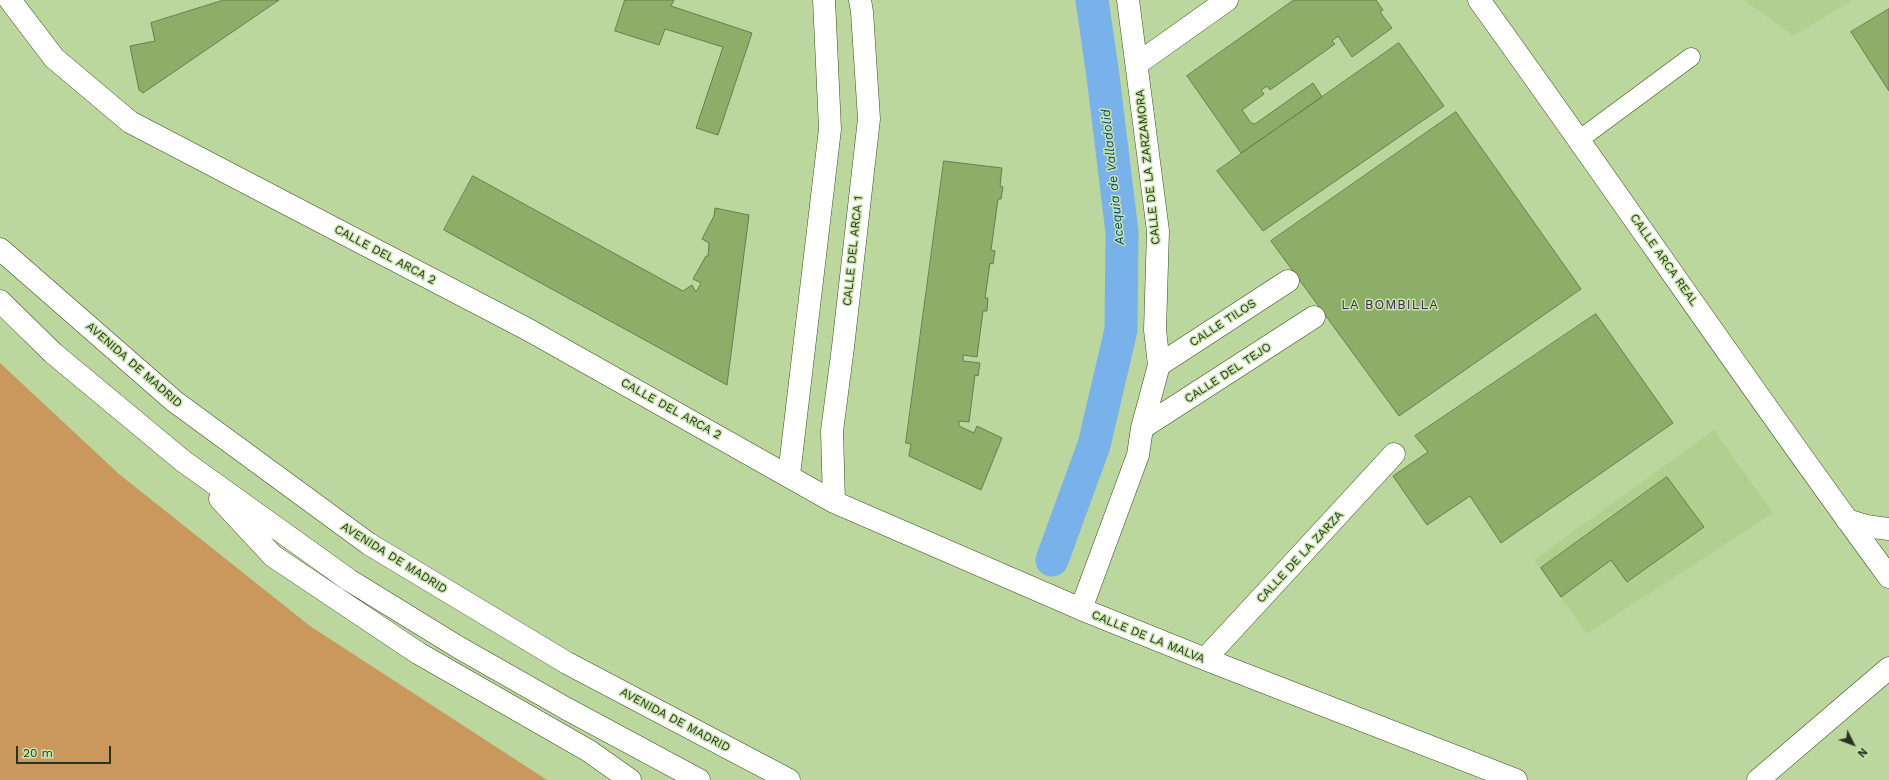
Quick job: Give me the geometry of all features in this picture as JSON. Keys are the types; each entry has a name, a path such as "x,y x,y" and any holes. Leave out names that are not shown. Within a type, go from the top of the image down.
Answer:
{"street":[{"name":"CALLE DEL ARCA 2","path":"10,0 54,58 130,122 527,329 789,475"},
{"path":"789,475 830,129 824,0"},
{"name":"CALLE DEL ARCA 1","path":"834,502 832,431 869,120 860,0"},
{"name":"CALLE DE LA ZARZAMORA","path":"1081,609 1138,455 1142,428 1159,365 1155,330 1158,231 1128,0"},
{"path":"1137,64 1227,0"},
{"name":"CALLE ARCA REAL","path":"1480,0 1580,139 1847,520 1889,577"},
{"name":"AVENIDA DE MADRID","path":"0,249 174,401 369,544 567,663 789,780"},
{"name":"CALLE TILOS","path":"1159,365 1288,281"},
{"path":"0,301 53,353 183,461 349,580 465,651 573,713 699,780"},
{"name":"CALLE DEL TEJO","path":"1142,428 1314,317"},
{"name":"CALLE DE LA ZARZA","path":"1205,660 1394,454"},
{"path":"183,461 273,556 418,653 589,751 630,780"},
{"name":"CALLE DE LA MALVA","path":"789,475 834,502 1081,609 1205,660 1516,780"},
{"path":"1847,520 1866,526 1889,529"},
{"path":"1758,780 1889,668"}],"lane":[{"path":"1580,139 1691,57"}],"shaded area":[{"path":"1744,0 1853,0 1793,36"},
{"path":"0,363 119,474 310,626 547,780 0,780"},
{"path":"1714,430 1773,513 1587,634 1534,560"}],"building":[{"path":"224,0 279,0 143,93 139,90 130,46 155,41 151,23"},
{"path":"625,0 674,0 671,6 752,33 718,135 696,128 723,47 665,29 659,45 615,31"},
{"path":"1294,0 1376,0 1383,10 1380,12 1392,28 1352,57 1338,36 1332,41 1335,44 1270,90 1267,86 1261,90 1264,94 1242,110 1251,123 1255,124 1313,83 1322,97 1241,153 1187,76"},
{"path":"1889,9 1889,91 1851,32"},
{"path":"1399,43 1444,106 1263,231 1217,171"},
{"path":"1456,112 1581,289 1399,416 1271,241"},
{"path":"944,161 1002,168 1000,186 1003,187 1001,199 998,199 991,250 995,251 993,264 990,263 985,298 988,298 987,311 983,311 977,357 963,355 963,361 980,363 978,376 975,375 969,422 959,421 959,426 974,433 977,426 1002,438 981,490 909,456 911,444 906,443"},
{"path":"473,176 683,291 692,285 696,292 701,283 693,279 706,256 708,256 709,243 702,239 714,216 715,208 749,215 727,385 444,230"},
{"path":"1596,314 1673,423 1501,543 1470,496 1427,525 1393,476 1428,452 1415,436"},
{"path":"1667,477 1704,527 1627,582 1611,560 1561,597 1541,568"}],"waterway":[{"name":"Acequia de Valladolid","path":"1052,560 1094,445 1121,330 1122,232 1092,0"}],"district":[{"name":"LA BOMBILLA","path":"1390,305"}]}
